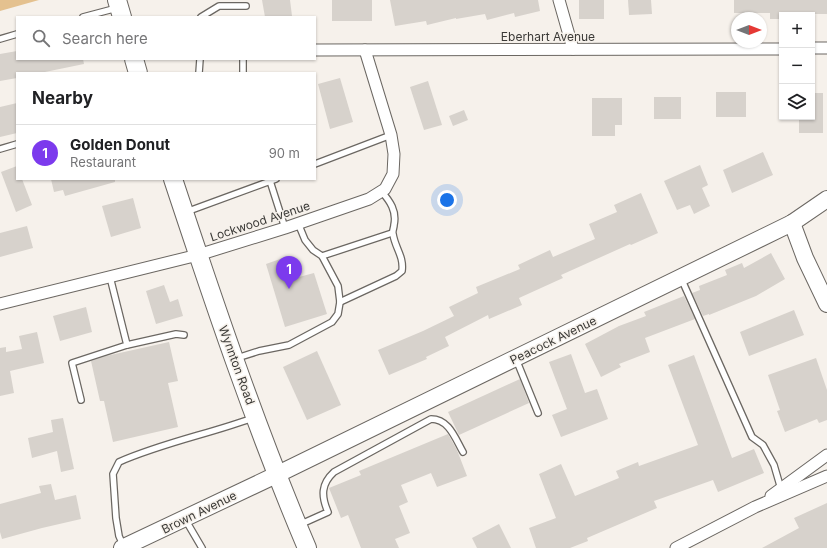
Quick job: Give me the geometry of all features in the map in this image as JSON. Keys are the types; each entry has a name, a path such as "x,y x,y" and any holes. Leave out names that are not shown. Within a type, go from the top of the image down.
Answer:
{"main road":[{"path":"134,60 138,72"},
{"name":"Wynnton Road","path":"173,180 198,255 276,475 307,548"}],"street":[{"path":"559,0 572,49"},
{"name":"Eberhart Avenue","path":"316,50 779,48"},
{"path":"815,48 827,48"},
{"name":"Lockwood Avenue","path":"0,304 198,255 285,228 369,199 381,192 385,189 393,174 394,154 391,135 365,50"},
{"name":"Peacock Avenue","path":"276,475 792,223 827,199"},
{"path":"792,223 805,258 827,304"},
{"path":"755,507 827,455"},
{"name":"Brown Avenue","path":"123,548 276,475"},
{"path":"676,548 755,507 826,478"}],"lane":[{"path":"203,16 219,6 246,6"},
{"path":"88,16 119,8"},
{"path":"0,39 16,34"},
{"path":"199,72 200,60"},
{"path":"243,60 243,72"},
{"path":"316,164 391,135"},
{"path":"0,148 16,144"},
{"path":"184,213 273,180 285,228"},
{"path":"340,302 396,276 402,271 403,262 392,234 395,218 394,209 389,200 381,192"},
{"path":"235,359 259,351 289,346 332,322 338,314 340,302 338,286 322,256 313,250 305,240 298,223"},
{"path":"322,256 392,234"},
{"path":"110,277 127,346"},
{"path":"680,277 752,437 763,445 774,465 781,489"},
{"path":"81,400 72,362 176,334 184,335"},
{"path":"516,358 538,413"},
{"path":"123,548 116,518 114,474 119,462 163,445 256,417"},
{"path":"297,526 328,512 323,501 323,490 328,477 334,472 431,418 446,423 463,452"},
{"path":"185,519 202,548"}],"shaded area":[{"path":"0,0 39,0 0,11"}],"building":[{"path":"262,0 290,0 292,16 265,16"},
{"path":"332,0 372,0 372,21 332,21"},
{"path":"390,0 538,0 540,11 515,17 514,13 487,20 485,14 456,18 427,25 426,21 395,26"},
{"path":"579,0 604,0 604,19 579,19"},
{"path":"628,0 651,0 652,14 629,15"},
{"path":"734,0 827,0 827,14 815,14 815,12 779,12 779,19 770,19 770,13 767,12 734,12"},
{"path":"16,51 16,60 83,60 84,64 45,72 16,72 16,78 0,81 0,54"},
{"path":"340,78 353,122 330,129 318,84"},
{"path":"428,81 442,125 424,130 410,87"},
{"path":"716,92 746,92 746,117 716,117"},
{"path":"815,93 823,93 823,133 799,133 799,120 815,120"},
{"path":"654,97 681,97 681,119 654,119"},
{"path":"592,98 622,98 622,125 615,125 615,136 592,136"},
{"path":"16,103 16,133 0,137 0,107"},
{"path":"464,110 468,120 453,126 449,116"},
{"path":"763,152 773,175 732,193 723,170"},
{"path":"700,165 708,185 702,188 710,206 694,214 690,205 677,210 664,181"},
{"path":"16,166 16,180 22,180 32,205 16,212 1,172"},
{"path":"51,180 115,180 115,182 65,196 63,190 54,192"},
{"path":"641,193 658,233 561,275 563,278 519,298 522,305 489,319 488,315 445,337 449,346 426,357 427,359 389,375 378,350 454,316 449,307 478,293 476,287 520,269 518,265 550,250 553,257 595,239 589,224 617,212 614,205"},
{"path":"133,198 141,228 111,237 102,206"},
{"path":"27,226 33,248 0,257 0,233"},
{"path":"771,253 785,279 756,296 703,316 692,293 700,290 699,286 727,275 725,270 742,263 744,268"},
{"path":"283,258 288,271 296,268 299,277 314,273 327,314 285,327 266,264"},
{"path":"164,285 170,302 178,299 183,316 156,324 146,291"},
{"path":"684,296 695,319 645,338 650,352 619,364 621,367 601,377 585,344 619,326 646,316 644,312"},
{"path":"86,307 92,332 60,341 53,316"},
{"path":"794,310 804,335 749,356 740,332"},
{"path":"37,332 44,363 10,371 14,393 0,396 0,348 6,347 6,352 22,349 19,336"},
{"path":"169,342 178,381 168,383 178,427 113,442 104,401 100,401 91,361 106,356"},
{"path":"317,351 341,405 307,420 283,367"},
{"path":"571,354 585,393 597,389 608,419 561,437 552,415 567,409 549,362"},
{"path":"694,355 732,458 754,449 764,473 718,492 713,480 654,501 657,508 587,538 588,541 570,548 536,548 529,528 556,518 539,474 561,464 575,496 619,478 616,471 638,462 639,466 698,445 668,365"},
{"path":"816,358 827,390 827,420 819,423 817,419 785,432 777,411 780,410 768,375"},
{"path":"520,379 529,403 459,435 448,412"},
{"path":"63,418 74,469 61,472 57,451 32,458 28,438 53,432 51,420"},
{"path":"448,434 457,450 467,476 437,487 431,473 401,485 408,502 399,506 410,533 395,539 399,548 361,548 348,515 341,518 329,488 361,475 359,471"},
{"path":"51,484 55,500 76,495 81,519 2,539 0,532 0,504 41,493 39,486"},
{"path":"827,503 827,548 762,548 799,528 794,518"},
{"path":"499,524 511,548 477,548 472,538"}],"place":[{"name":"Golden Donut","path":"289,289"}]}
